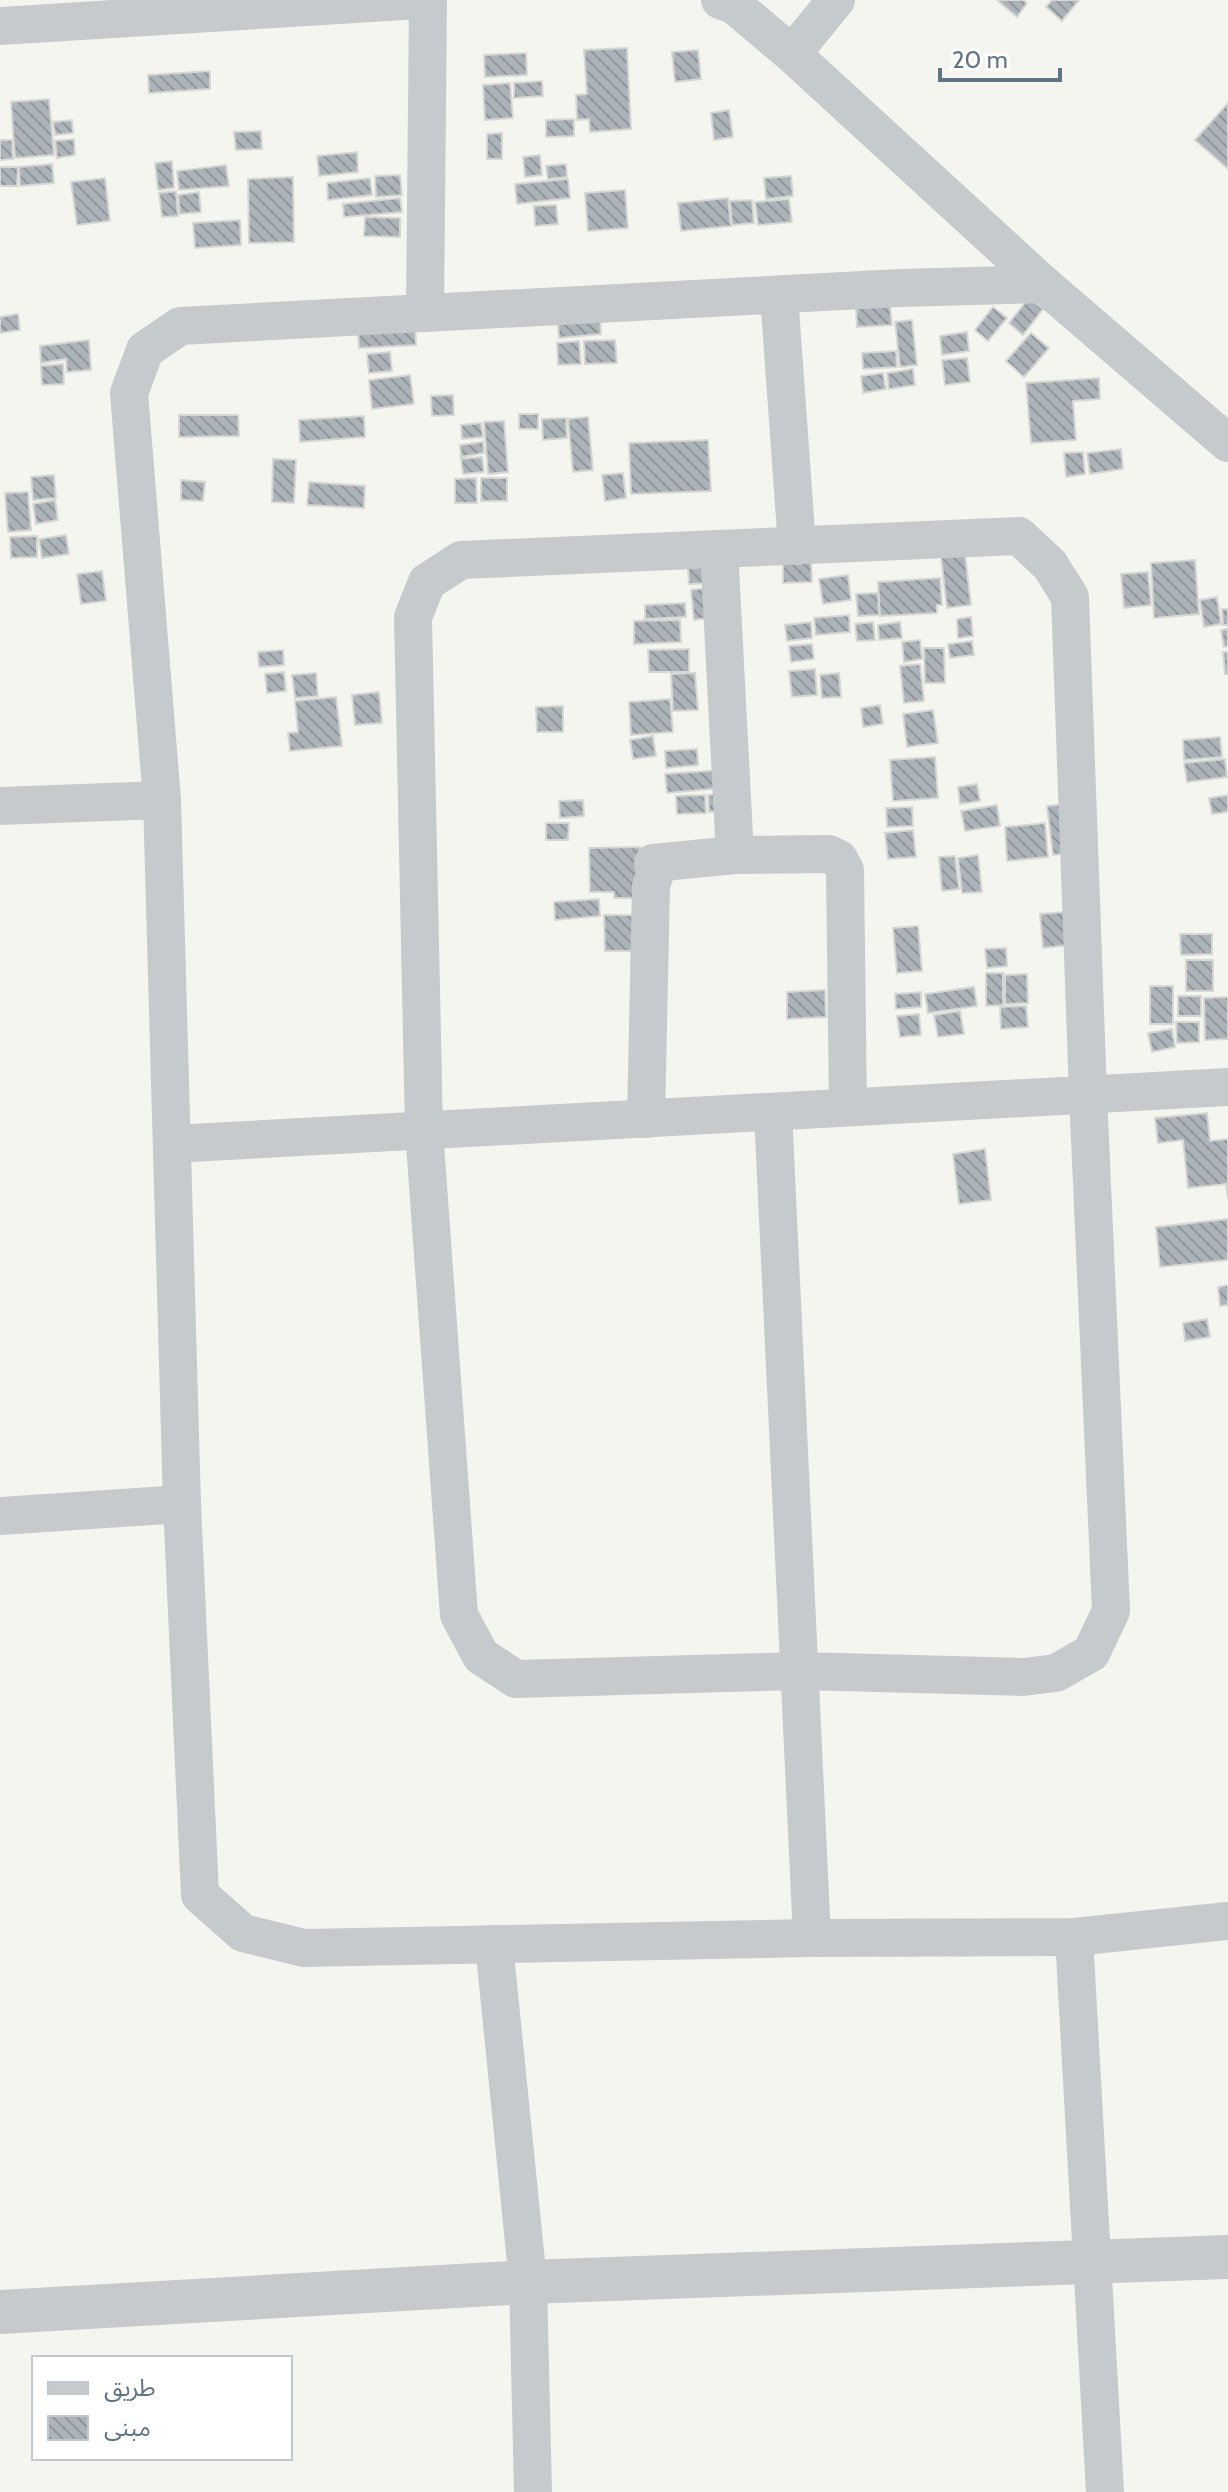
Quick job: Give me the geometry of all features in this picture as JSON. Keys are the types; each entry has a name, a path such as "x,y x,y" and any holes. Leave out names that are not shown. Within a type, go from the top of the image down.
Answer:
{"street":[{"path":"0,26 94,10 420,0"},
{"path":"425,313 428,0"},
{"path":"720,0 734,5 792,54 1043,284 1228,443"},
{"path":"792,54 836,0"},
{"path":"1043,284 180,326 145,350 129,393 162,800 182,1504 200,1895 243,1933 304,1948 812,1938 1074,1937 1228,1921"},
{"path":"779,295 797,546"},
{"path":"1019,536 1050,565 1070,597 1111,1611 1091,1653 1056,1673 1023,1677 801,1671 516,1679 481,1656 459,1615 424,1130 413,617 427,582 461,560 719,549 1019,536"},
{"path":"719,549 735,855"},
{"path":"0,806 162,800"},
{"path":"646,1119 653,863 735,855 829,854 839,859 845,870 848,1107"},
{"path":"172,1144 1228,1087"},
{"path":"773,1112 812,1938"},
{"path":"0,1516 182,1504"},
{"path":"1074,1937 1105,2492"},
{"path":"494,1944 528,2282 533,2492"},
{"path":"0,2312 528,2282 1228,2257"}],"building":[{"path":"997,0 1023,0 1027,3 1017,17"},
{"path":"1052,0 1079,0 1062,21 1046,7"},
{"path":"627,48 631,129 590,132 589,119 577,120 576,95 587,94 584,50"},
{"path":"698,50 701,79 675,82 672,52"},
{"path":"526,53 527,75 485,77 484,55"},
{"path":"210,71 210,89 149,93 148,75"},
{"path":"542,81 543,96 514,98 514,83"},
{"path":"510,83 513,118 485,120 483,85"},
{"path":"49,99 54,155 15,158 11,102"},
{"path":"1228,103 1228,169 1195,140"},
{"path":"729,110 733,137 714,140 711,113"},
{"path":"574,119 574,136 546,137 546,120"},
{"path":"72,120 73,133 55,135 53,122"},
{"path":"261,131 262,149 236,150 234,132"},
{"path":"502,133 502,159 487,159 487,134"},
{"path":"74,139 75,155 57,158 55,141"},
{"path":"0,140 12,140 13,159 0,160"},
{"path":"357,152 358,172 319,176 317,156"},
{"path":"540,155 542,175 525,177 523,157"},
{"path":"172,161 174,188 158,190 155,163"},
{"path":"52,164 54,183 20,186 19,167"},
{"path":"566,164 567,177 548,179 546,166"},
{"path":"226,165 229,186 179,190 177,171"},
{"path":"0,167 18,167 17,186 0,186"},
{"path":"400,175 402,195 376,197 375,176"},
{"path":"791,176 793,196 766,199 764,178"},
{"path":"293,177 294,242 249,243 248,179"},
{"path":"105,178 110,221 77,225 71,182"},
{"path":"370,178 372,195 328,200 327,183"},
{"path":"568,179 570,198 517,204 515,184"},
{"path":"625,190 628,228 588,231 585,193"},
{"path":"176,191 178,216 162,217 159,193"},
{"path":"199,192 201,212 180,214 178,195"},
{"path":"400,198 402,212 344,217 343,204"},
{"path":"728,198 731,226 681,231 678,203"},
{"path":"789,199 792,222 758,225 755,202"},
{"path":"752,200 754,223 732,225 730,201"},
{"path":"556,205 558,224 535,226 534,206"},
{"path":"365,217 400,218 400,237 364,236"},
{"path":"240,220 241,245 195,248 193,223"},
{"path":"1029,298 1043,309 1023,335 1009,323"},
{"path":"890,305 892,325 857,327 856,308"},
{"path":"993,307 1007,318 988,341 975,330"},
{"path":"18,314 20,330 0,333 0,317"},
{"path":"600,320 601,334 559,338 558,324"},
{"path":"912,320 917,365 900,367 895,322"},
{"path":"415,327 416,345 359,348 358,330"},
{"path":"967,332 969,351 942,355 940,336"},
{"path":"1031,333 1049,348 1024,377 1006,361"},
{"path":"89,340 91,370 67,372 66,359 41,363 40,346"},
{"path":"615,340 617,363 585,364 584,341"},
{"path":"579,341 581,364 558,365 557,343"},
{"path":"896,351 897,367 863,369 862,353"},
{"path":"390,352 392,371 369,373 367,354"},
{"path":"967,358 970,382 945,385 942,360"},
{"path":"63,364 64,384 42,385 41,366"},
{"path":"913,369 915,385 889,389 887,373"},
{"path":"883,373 886,389 863,393 861,376"},
{"path":"410,375 414,404 372,409 369,380"},
{"path":"1099,378 1100,399 1073,401 1076,440 1031,443 1026,383"},
{"path":"453,395 454,415 432,416 431,396"},
{"path":"519,414 538,414 538,429 519,429"},
{"path":"179,415 238,415 239,436 179,437"},
{"path":"364,416 365,437 300,442 299,420"},
{"path":"588,417 593,470 573,472 568,419"},
{"path":"566,418 567,438 543,440 542,419"},
{"path":"504,421 508,472 488,474 484,422"},
{"path":"481,423 483,437 462,439 461,425"},
{"path":"708,440 711,491 631,494 629,443"},
{"path":"483,442 484,453 461,457 460,445"},
{"path":"1121,449 1123,469 1090,474 1087,453"},
{"path":"1083,452 1085,474 1066,477 1064,453"},
{"path":"482,457 484,472 463,474 461,459"},
{"path":"273,459 296,460 294,503 272,502"},
{"path":"623,473 626,498 605,501 602,475"},
{"path":"54,475 56,498 33,500 31,477"},
{"path":"476,478 477,503 455,503 455,479"},
{"path":"481,478 507,478 507,501 481,501"},
{"path":"181,480 205,482 203,501 181,500"},
{"path":"309,482 365,486 364,508 307,505"},
{"path":"28,492 31,530 8,532 5,493"},
{"path":"55,500 58,520 36,524 33,504"},
{"path":"66,535 69,554 42,558 39,539"},
{"path":"37,536 37,557 11,558 10,537"},
{"path":"965,554 971,605 947,608 941,557"},
{"path":"1195,560 1199,614 1154,618 1151,563"},
{"path":"811,561 812,582 783,583 783,562"},
{"path":"715,566 715,583 689,584 688,568"},
{"path":"102,571 106,601 81,604 77,574"},
{"path":"1148,572 1151,605 1124,608 1121,574"},
{"path":"848,575 851,600 823,604 819,579"},
{"path":"940,578 942,605 937,605 937,613 880,616 878,582"},
{"path":"714,587 717,617 694,620 691,590"},
{"path":"878,593 879,615 858,616 856,594"},
{"path":"1217,597 1221,624 1204,627 1200,600"},
{"path":"685,603 686,617 645,619 645,605"},
{"path":"1222,609 1228,609 1228,625 1223,625"},
{"path":"849,615 850,632 816,635 814,618"},
{"path":"971,617 973,636 958,638 957,619"},
{"path":"680,620 681,642 634,644 634,621"},
{"path":"811,622 812,638 787,641 785,625"},
{"path":"873,622 875,640 857,641 855,624"},
{"path":"900,622 902,638 879,640 878,625"},
{"path":"1228,629 1228,646 1224,647 1221,630"},
{"path":"920,640 922,659 904,662 902,642"},
{"path":"972,641 974,655 950,658 948,644"},
{"path":"812,644 814,659 791,662 789,646"},
{"path":"924,648 944,648 945,683 925,683"},
{"path":"689,649 689,672 649,672 648,650"},
{"path":"283,650 284,665 259,667 258,652"},
{"path":"1223,652 1228,652 1228,674 1225,674"},
{"path":"920,664 924,701 904,703 900,666"},
{"path":"815,669 817,695 792,697 789,671"},
{"path":"284,672 286,691 267,693 265,674"},
{"path":"316,673 318,696 295,698 292,675"},
{"path":"695,673 698,710 673,711 671,674"},
{"path":"839,673 841,697 822,698 820,675"},
{"path":"379,692 382,723 355,725 352,695"},
{"path":"336,697 342,746 290,751 288,733 298,732 295,701"},
{"path":"670,699 673,732 631,735 629,702"},
{"path":"880,705 883,724 863,727 861,708"},
{"path":"563,706 563,732 537,732 536,707"},
{"path":"933,710 938,743 907,747 903,714"},
{"path":"653,736 656,756 633,759 630,740"},
{"path":"1220,737 1222,757 1184,760 1183,740"},
{"path":"697,749 698,765 666,768 665,751"},
{"path":"935,757 938,798 893,801 890,760"},
{"path":"1225,759 1227,777 1187,782 1184,763"},
{"path":"721,770 722,788 667,793 665,774"},
{"path":"977,784 980,801 960,804 958,787"},
{"path":"724,794 725,811 709,812 708,795"},
{"path":"705,795 706,813 677,814 676,796"},
{"path":"1228,795 1228,812 1212,814 1209,798"},
{"path":"583,800 584,816 560,818 559,801"},
{"path":"1064,804 1071,853 1053,855 1047,806"},
{"path":"997,805 1000,826 965,831 961,811"},
{"path":"912,807 913,826 887,827 886,808"},
{"path":"546,823 569,823 568,840 546,840"},
{"path":"1045,823 1048,857 1007,861 1005,827"},
{"path":"913,830 916,857 888,859 885,833"},
{"path":"640,847 641,898 614,898 614,892 590,892 589,848"},
{"path":"978,855 982,892 962,893 958,858"},
{"path":"955,856 959,889 942,891 939,857"},
{"path":"599,899 600,916 555,920 554,902"},
{"path":"1076,911 1079,944 1043,948 1040,914"},
{"path":"604,915 642,915 642,951 605,951"},
{"path":"918,926 922,971 897,973 893,928"},
{"path":"1180,934 1212,934 1212,954 1181,955"},
{"path":"1006,948 1007,966 987,968 985,949"},
{"path":"1186,960 1213,960 1213,991 1186,991"},
{"path":"986,973 1003,973 1003,1005 986,1006"},
{"path":"1027,974 1028,1003 1005,1004 1005,975"},
{"path":"1150,986 1173,986 1173,1024 1150,1024"},
{"path":"974,987 977,1006 928,1013 925,994"},
{"path":"825,990 826,1017 787,1019 787,992"},
{"path":"921,992 921,1007 896,1009 895,994"},
{"path":"1178,996 1201,996 1201,1016 1178,1016"},
{"path":"1228,997 1228,1039 1205,1040 1204,998"},
{"path":"1026,1006 1028,1027 1001,1029 1000,1007"},
{"path":"960,1011 964,1034 938,1037 934,1015"},
{"path":"919,1014 921,1035 900,1037 897,1016"},
{"path":"1176,1022 1199,1022 1199,1042 1177,1043"},
{"path":"1172,1029 1175,1047 1152,1052 1148,1033"},
{"path":"1207,1113 1210,1141 1228,1139 1228,1199 1226,1184 1188,1188 1183,1140 1158,1143 1155,1118"},
{"path":"985,1149 991,1200 959,1204 953,1154"},
{"path":"1228,1219 1228,1260 1160,1267 1156,1227"},
{"path":"1228,1285 1228,1305 1220,1306 1218,1287"},
{"path":"1207,1319 1210,1337 1185,1341 1183,1323"}]}
